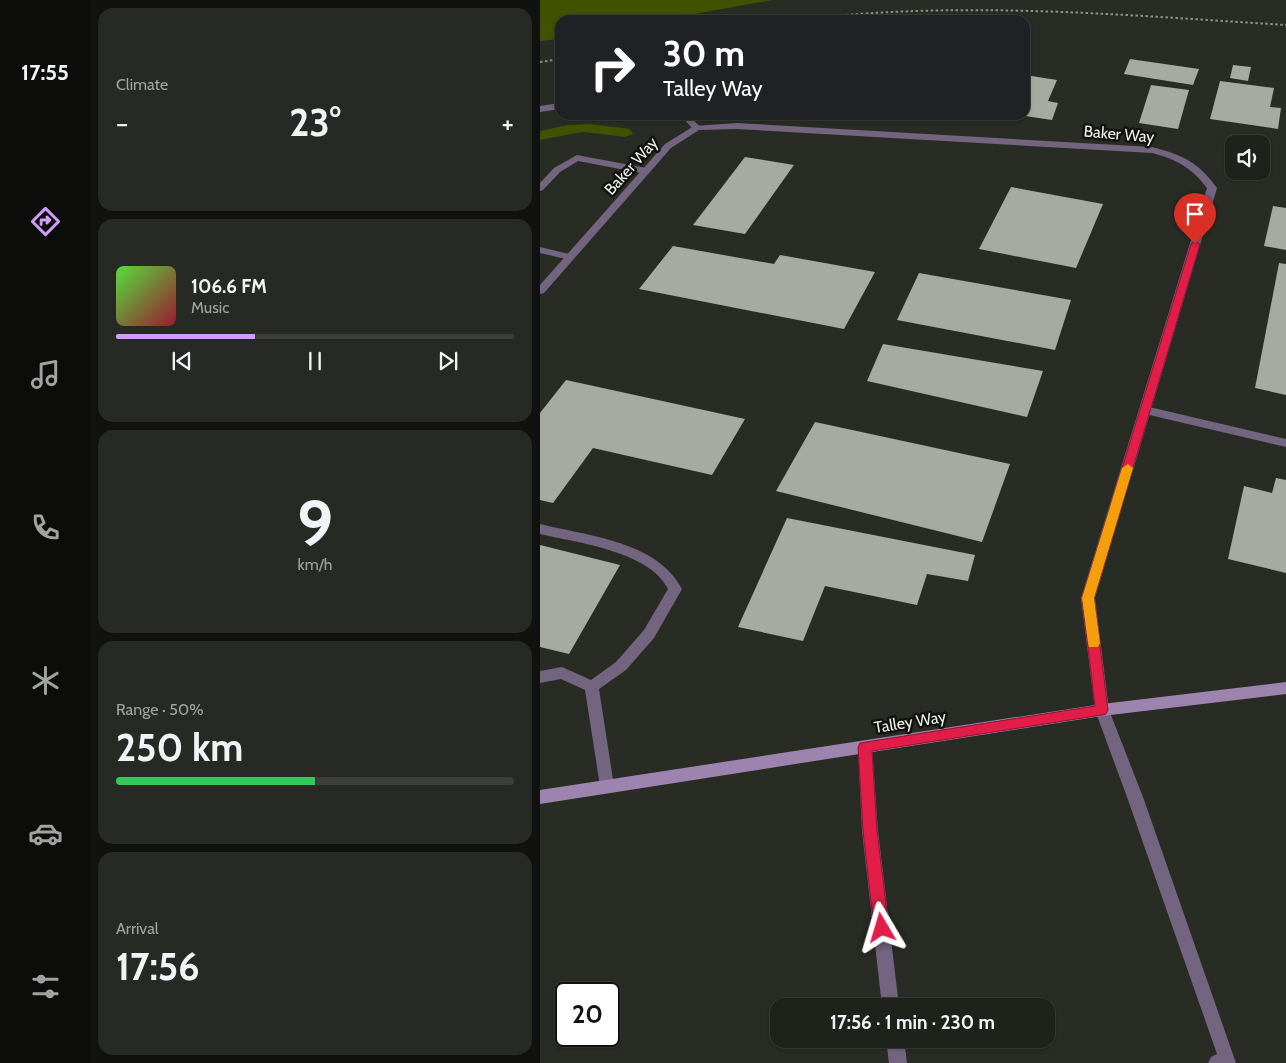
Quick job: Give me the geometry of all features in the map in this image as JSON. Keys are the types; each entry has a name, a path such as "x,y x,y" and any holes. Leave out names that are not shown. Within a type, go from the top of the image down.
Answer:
{"main road":[{"name":"Talley Way","path":"540,797 1102,710 1286,688"}],"street":[{"path":"540,109 555,107"},
{"path":"689,120 697,128"},
{"name":"Baker Way","path":"540,290 668,146 697,128 737,126 1142,149 1179,157 1200,171 1212,188 1088,598 1102,710 1135,796 1225,1062"},
{"path":"540,188 557,170 577,158 646,171"},
{"path":"540,250 570,257"},
{"path":"1145,410 1286,443"},
{"path":"540,529 632,550 652,563 671,581 675,589 649,634 621,666 592,687"},
{"path":"540,677 562,673 592,687"},
{"path":"592,687 607,786"},
{"path":"865,747 870,831 890,998"},
{"path":"896,1048 898,1063"}],"path":[{"path":"835,15 859,12 931,9 1157,17 1286,25"},
{"path":"540,62 555,60"}],"shaded area":[{"path":"540,0 773,0 689,15 555,15 555,40 540,41"},
{"path":"590,124 630,129 633,134 625,137 583,132 540,140 540,131 568,125"}],"building":[{"path":"1130,59 1199,69 1193,85 1124,74"},
{"path":"1233,65 1251,67 1248,81 1230,78"},
{"path":"1030,76 1057,80 1048,101 1058,103 1052,120 1030,117"},
{"path":"1220,81 1274,88 1270,107 1281,108 1278,129 1210,119"},
{"path":"1151,85 1189,90 1178,129 1139,123"},
{"path":"745,157 794,165 745,234 693,225"},
{"path":"1011,187 1103,204 1076,268 979,249"},
{"path":"1273,206 1286,208 1286,250 1264,246"},
{"path":"673,246 774,264 780,255 875,272 844,329 639,289"},
{"path":"1279,263 1286,264 1286,395 1255,388"},
{"path":"919,273 1071,300 1055,350 897,320"},
{"path":"883,344 1043,371 1027,417 867,381"},
{"path":"566,380 745,419 712,475 593,448 553,503 540,500 540,413"},
{"path":"815,422 1010,464 982,542 776,491"},
{"path":"1276,478 1286,480 1286,573 1228,559 1244,486 1272,493"},
{"path":"787,518 975,555 968,581 927,574 917,605 825,586 803,641 738,627"},
{"path":"540,545 620,565 569,654 540,647"}],"slow traffic":[{"path":"1094,643 1088,598 1128,468"}],"route":[{"path":"882,928 870,831 865,747 1102,710 1088,598 1195,244"}]}
